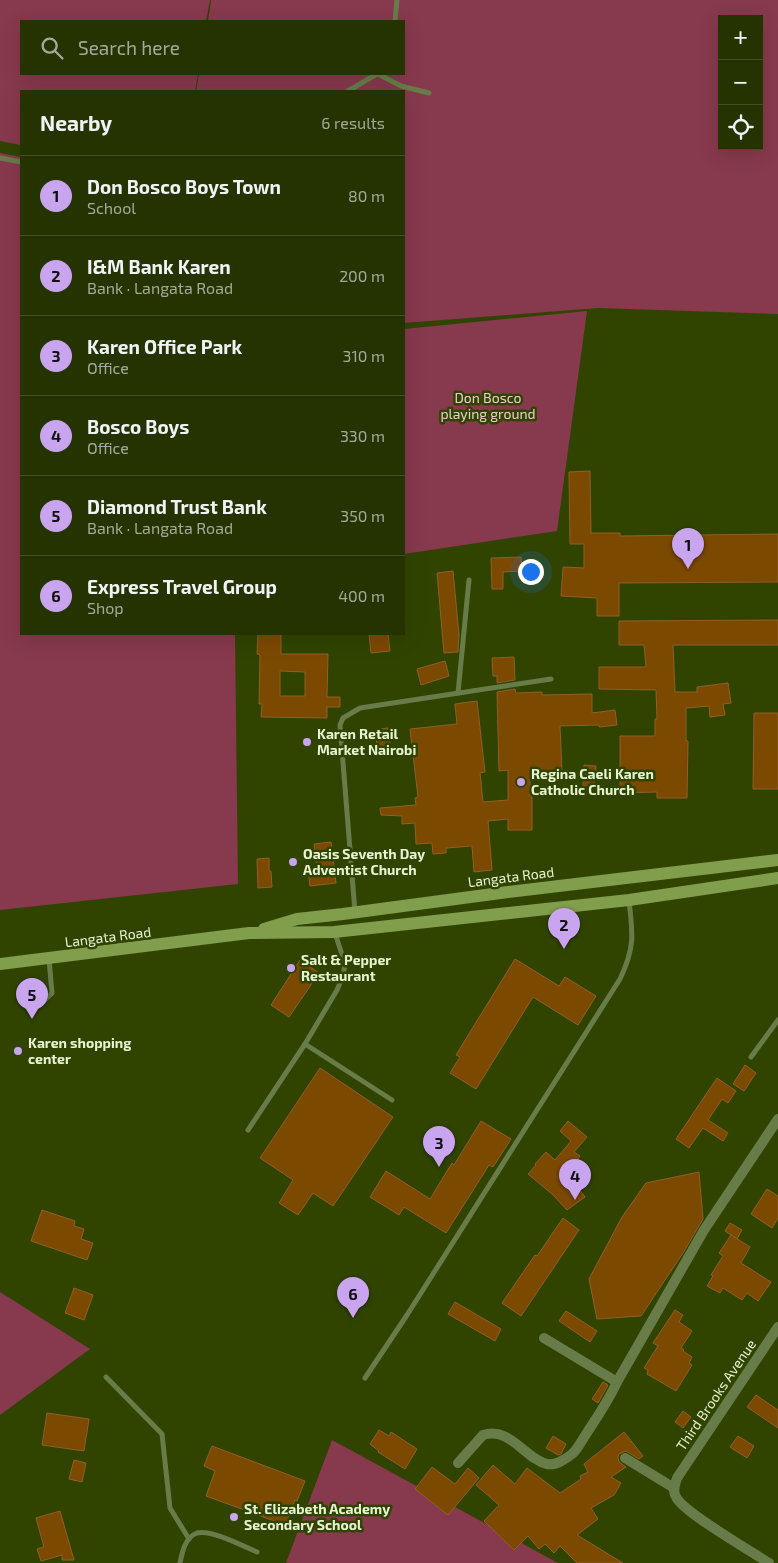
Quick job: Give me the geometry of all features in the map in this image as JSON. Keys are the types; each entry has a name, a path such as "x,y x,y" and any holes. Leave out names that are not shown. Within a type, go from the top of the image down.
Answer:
{"main road":[{"name":"Langata Road","path":"249,933 297,919 778,860"},
{"name":"Langata Road","path":"0,964 249,933 334,932 629,900 778,878"}],"street":[{"path":"458,1463 483,1435 488,1433 497,1433 506,1437 538,1460 547,1464 554,1465 573,1454 602,1411 704,1230 778,1119"},
{"name":"Third Brooks Avenue","path":"675,1483 778,1327"},
{"path":"544,1338 617,1382"},
{"path":"625,1458 675,1483 674,1495 679,1503 769,1563"}],"lane":[{"path":"394,20 397,0"},
{"path":"350,90 375,75"},
{"path":"379,75 401,86 429,93"},
{"path":"0,158 20,162"},
{"path":"458,693 469,580"},
{"path":"355,912 340,726 343,718 360,708 551,679"},
{"path":"365,1378 408,1315 620,979 628,963 633,936 629,900"},
{"path":"248,1130 305,1044 337,990 346,964 334,932"},
{"path":"40,1005 52,993 49,959"},
{"path":"751,1057 778,1020"},
{"path":"305,1044 392,1100"},
{"path":"106,1377 162,1434 170,1508 189,1540"},
{"path":"180,1563 183,1549 196,1533 208,1533 257,1552"}],"green space":[{"path":"0,0 210,0 206,20 20,20 20,75 198,75 195,90 20,90 20,145 0,141"},
{"path":"211,0 778,0 778,314 598,308 405,323 405,90 196,90 199,75 405,75 405,20 208,20"},
{"path":"0,153 20,157 20,635 235,635 238,884 0,910"},
{"name":"Don Bosco playing ground","path":"587,311 557,531 405,554 405,329"},
{"path":"0,1292 90,1349 0,1415"},
{"path":"332,1440 558,1563 286,1563"}],"building":[{"path":"590,471 591,533 620,533 620,536 778,534 778,582 619,583 619,616 597,616 597,598 561,596 563,567 584,568 584,544 570,544 569,472"},
{"path":"521,557 522,571 503,572 503,589 492,589 491,558"},
{"path":"453,571 459,635 458,652 444,653 437,573"},
{"path":"778,620 778,645 673,645 675,692 697,692 697,687 728,683 731,703 723,704 725,715 710,717 709,706 686,708 686,741 688,741 687,798 657,798 657,792 620,793 620,736 655,736 655,719 657,719 656,690 599,689 599,667 646,667 644,645 619,645 619,621"},
{"path":"258,635 281,635 281,654 328,654 327,697 340,697 340,707 327,707 327,718 261,717 262,704 259,704 260,655 257,654","holes":["280,671 305,672 305,696 280,696"]},
{"path":"369,635 388,635 390,651 371,653"},
{"path":"514,657 515,680 497,683 497,676 493,676 492,658"},
{"path":"445,661 449,676 421,685 417,669"},
{"path":"515,689 516,693 542,692 542,695 592,694 592,713 615,710 617,725 599,727 599,725 560,726 562,772 530,774 532,830 508,830 508,819 488,821 492,870 474,872 472,846 446,848 446,853 433,854 432,843 416,844 415,823 402,824 402,816 381,815 380,808 416,805 415,798 418,797 410,729 457,724 455,704 477,701 485,772 480,773 483,802 508,800 508,770 499,771 497,692"},
{"path":"754,713 778,713 778,789 753,789"},
{"path":"388,728 391,751 378,753 375,730"},
{"path":"584,765 596,766 594,786 583,786"},
{"path":"331,842 336,883 310,886 308,870 317,869 314,844"},
{"path":"269,858 272,887 258,888 257,859"},
{"path":"515,959 559,986 565,977 596,996 578,1025 533,997 476,1089 450,1073 460,1057 456,1055"},
{"path":"300,960 319,973 289,1017 271,1005"},
{"path":"745,1065 756,1073 744,1091 733,1084"},
{"path":"320,1068 393,1117 333,1206 313,1193 298,1215 279,1203 293,1180 260,1158"},
{"path":"717,1078 736,1091 728,1103 722,1099 708,1120 728,1133 723,1141 703,1128 689,1148 676,1139"},
{"path":"481,1121 511,1139 493,1167 489,1165 446,1233 404,1207 399,1215 370,1197 386,1171 430,1199"},
{"path":"568,1121 587,1137 574,1152 580,1156 568,1174 585,1197 567,1210 552,1194 528,1174 546,1152 555,1160 571,1141 560,1131"},
{"path":"699,1172 703,1219 641,1316 597,1319 589,1279 622,1217 646,1183"},
{"path":"767,1189 778,1196 778,1218 772,1228 751,1214"},
{"path":"42,1210 75,1221 74,1226 84,1229 81,1239 93,1243 87,1260 31,1241"},
{"path":"563,1218 579,1230 521,1316 502,1303"},
{"path":"730,1223 742,1230 737,1239 725,1231"},
{"path":"731,1235 750,1247 741,1263 771,1282 758,1301 747,1293 742,1300 723,1288 720,1293 707,1286 713,1276 711,1275 723,1256 719,1253"},
{"path":"74,1288 93,1295 84,1320 65,1313"},
{"path":"455,1302 501,1329 495,1341 448,1314"},
{"path":"675,1310 683,1315 679,1322 692,1331 681,1348 692,1357 689,1363 692,1365 676,1391 647,1374 648,1370 644,1368 658,1346 653,1343"},
{"path":"566,1311 597,1331 590,1342 559,1321"},
{"path":"603,1382 608,1385 598,1403 592,1399"},
{"path":"756,1395 778,1410 778,1428 747,1407"},
{"path":"683,1411 691,1417 683,1428 675,1422"},
{"path":"47,1413 89,1419 84,1451 42,1445"},
{"path":"379,1430 389,1436 391,1432 417,1449 405,1469 378,1452 370,1444"},
{"path":"624,1432 643,1456 639,1459 626,1451 619,1454 619,1462 626,1467 611,1477 621,1483 614,1495 591,1508 598,1519 577,1535 623,1563 577,1563 560,1546 554,1553 545,1544 539,1549 528,1536 514,1550 484,1521 499,1505 476,1485 493,1465 515,1484 527,1468 560,1493 581,1479 580,1476 588,1472 584,1464"},
{"path":"553,1436 566,1444 561,1454 558,1455 546,1448"},
{"path":"738,1436 754,1446 747,1458 730,1447"},
{"path":"212,1446 305,1481 285,1525 206,1496 215,1471 204,1466"},
{"path":"74,1460 86,1463 82,1482 69,1479"},
{"path":"432,1467 455,1484 468,1468 479,1478 448,1515 415,1489"},
{"path":"60,1511 74,1560 62,1560 62,1555 41,1561 37,1549 44,1547 36,1518"}],"place":[{"name":"Don Bosco Boys Town","path":"688,569"},
{"name":"Karen Retail Market Nairobi","path":"307,742"},
{"name":"Regina Caeli Karen Catholic Church","path":"521,782"},
{"name":"Oasis Seventh Day Adventist Church","path":"293,862"},
{"name":"I&M Bank Karen","path":"564,949"},
{"name":"Salt & Pepper Restaurant","path":"291,968"},
{"name":"Diamond Trust Bank","path":"32,1019"},
{"name":"Karen shopping center","path":"18,1051"},
{"name":"Karen Office Park","path":"439,1167"},
{"name":"Bosco Boys","path":"575,1200"},
{"name":"Express Travel Group","path":"353,1318"},
{"name":"St. Elizabeth Academy Secondary School","path":"234,1517"}]}
